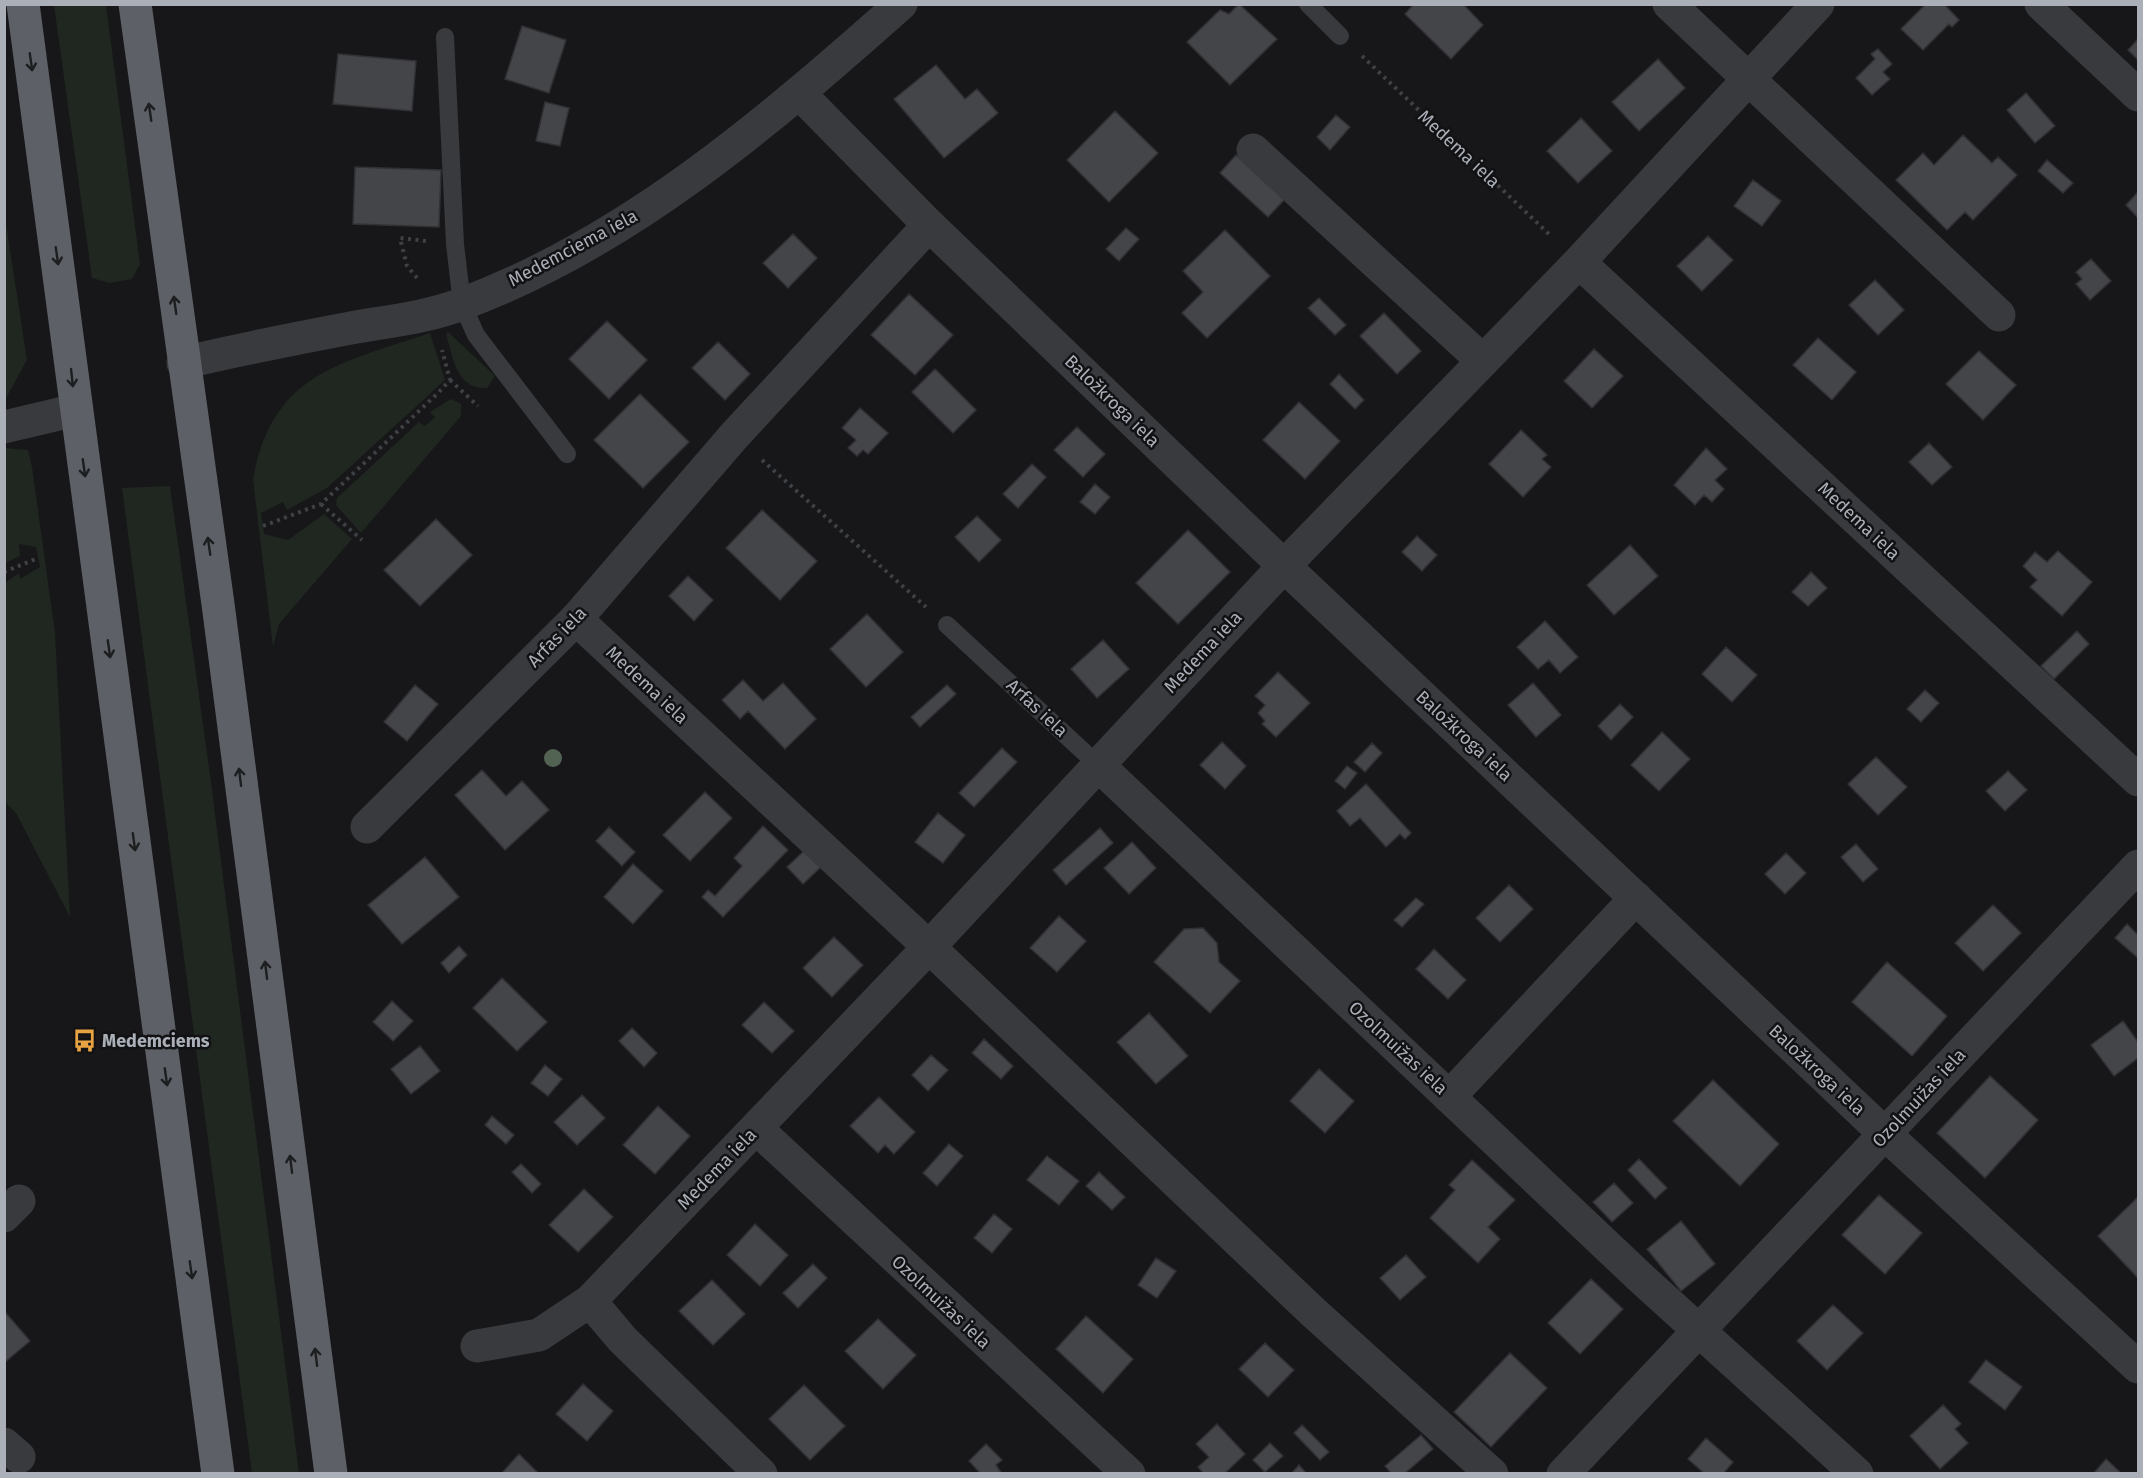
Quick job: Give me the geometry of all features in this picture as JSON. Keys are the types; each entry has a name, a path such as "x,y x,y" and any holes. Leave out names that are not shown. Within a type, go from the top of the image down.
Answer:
{"highway":[{"path":"23,4 218,1473"},
{"path":"135,4 219,615 332,1473"}],"street":[{"name":"Medemciema iela","path":"183,363 242,349 431,314 462,304 552,263 640,214 800,94 901,4"},
{"path":"1669,4 2000,315"},
{"name":"Medema iela","path":"477,1346 539,1335 590,1301 929,946 1284,566 1579,262 1818,4"},
{"path":"2041,4 2139,95"},
{"name":"Baložkroga iela","path":"800,94 929,225 1284,566 1885,1134 2139,1367"},
{"path":"1253,150 1483,361"},
{"name":"Arfas iela","path":"367,827 576,619 734,436 929,225"},
{"name":"Medema iela","path":"1579,262 2139,780"},
{"path":"4,427 76,410"},
{"name":"Medema iela","path":"576,619 929,946"},
{"name":"Ozolmuižas iela","path":"1098,765 1642,1279 1857,1473"},
{"name":"Ozolmuižas iela","path":"1563,1473 2139,866"},
{"path":"1449,1097 1636,898"},
{"path":"929,946 1313,1312 1492,1473"},
{"name":"Ozolmuižas iela","path":"756,1128 1129,1473"},
{"path":"590,1301 623,1340 761,1473"}],"lane":[{"path":"1308,4 1340,36"},
{"path":"445,37 456,244 462,304 476,335 567,454"},
{"name":"Arfas iela","path":"947,625 1098,765"}],"path":[{"name":"Medema iela","path":"1340,36 1579,262"},
{"path":"423,284 407,266 400,238 456,244"},
{"path":"439,340 450,380 478,406"},
{"path":"263,526 321,504 450,380"},
{"path":"734,436 947,625"},
{"path":"321,504 362,540"},
{"path":"4,572 38,558"}],"shaded area":[{"path":"54,5 106,5 140,264 132,279 109,283 92,278"},
{"path":"4,211 27,360 5,400 4,400"},
{"path":"448,332 495,376 487,388 468,384 462,378 454,362 446,334"},
{"path":"430,333 445,380 327,488 287,510 283,502 261,513 264,534 288,540 324,514 352,539 279,624 273,647 253,479 263,443 276,415 294,394 315,378 367,354"},
{"path":"451,399 461,404 461,416 361,533 336,505 337,498 419,422 425,426 435,417 430,412"},
{"path":"5,448 28,450 32,467 55,633 70,917 16,813 5,802 5,583 19,573 20,579 40,567 36,547 19,544 20,556 5,563"},
{"path":"170,486 210,775 299,1473 252,1473 122,488"}],"building":[{"path":"1239,4 1277,39 1230,85 1187,42 1220,10 1229,14"},
{"path":"1414,4 1463,4 1483,25 1451,59 1405,14"},
{"path":"1926,4 1944,4 1959,20 1952,27 1949,24 1923,50 1901,29"},
{"path":"522,26 566,40 549,93 505,79"},
{"path":"2138,39 2138,60 2128,50"},
{"path":"1878,49 1892,64 1883,72 1890,79 1872,95 1856,78 1875,59 1871,54"},
{"path":"338,54 416,61 412,111 333,104"},
{"path":"1658,59 1685,88 1639,131 1612,102"},
{"path":"936,65 965,99 977,89 998,113 944,158 894,99"},
{"path":"2026,93 2055,126 2035,143 2007,110"},
{"path":"545,102 569,108 560,146 536,141"},
{"path":"1115,111 1158,153 1109,202 1067,160"},
{"path":"1336,115 1350,127 1330,150 1317,137"},
{"path":"1581,118 1612,151 1578,183 1547,151"},
{"path":"1963,135 1992,163 1998,157 2017,175 1973,220 1965,212 1947,230 1896,180 1923,153 1934,165"},
{"path":"1236,155 1285,199 1268,217 1220,173"},
{"path":"2047,160 2073,183 2063,193 2038,171"},
{"path":"355,167 441,170 439,227 353,224"},
{"path":"1753,180 1781,201 1762,226 1734,206"},
{"path":"2138,192 2138,218 2126,205"},
{"path":"1126,228 1139,239 1119,261 1106,249"},
{"path":"1225,230 1270,276 1207,338 1182,313 1203,292 1183,271"},
{"path":"793,234 817,258 788,288 763,263"},
{"path":"1708,236 1733,260 1702,291 1677,266"},
{"path":"2091,259 2111,281 2090,300 2076,284 2082,279 2076,272"},
{"path":"1875,280 1904,310 1878,335 1849,305"},
{"path":"909,294 953,335 915,375 871,335"},
{"path":"1319,298 1346,325 1335,335 1308,308"},
{"path":"1384,313 1421,351 1397,374 1360,336"},
{"path":"607,321 647,360 609,399 569,359"},
{"path":"1818,338 1856,372 1832,400 1793,365"},
{"path":"718,342 750,374 725,400 692,368"},
{"path":"1594,349 1623,376 1592,408 1564,381"},
{"path":"1979,351 2016,385 1983,420 1946,384"},
{"path":"935,369 976,410 953,433 912,392"},
{"path":"1339,374 1364,400 1355,409 1330,384"},
{"path":"640,394 689,442 643,488 594,440"},
{"path":"1299,402 1340,441 1305,479 1263,440"},
{"path":"860,408 888,433 868,454 863,450 857,456 848,448 856,440 842,428"},
{"path":"1077,427 1105,454 1083,477 1054,450"},
{"path":"1521,430 1547,455 1542,459 1551,467 1523,497 1489,464"},
{"path":"1929,443 1952,467 1932,485 1909,462"},
{"path":"1706,448 1727,469 1715,480 1724,489 1712,502 1704,495 1695,505 1674,485"},
{"path":"1032,464 1046,477 1018,508 1003,494"},
{"path":"1095,484 1110,497 1095,514 1080,502"},
{"path":"762,510 817,561 780,600 726,548"},
{"path":"977,516 1001,540 979,562 955,537"},
{"path":"436,519 472,555 420,606 384,570"},
{"path":"1188,530 1230,572 1178,624 1136,583"},
{"path":"1417,536 1437,555 1422,571 1402,552"},
{"path":"1630,545 1658,576 1614,615 1587,585"},
{"path":"2058,551 2092,582 2062,616 2030,587 2037,580 2023,566 2035,552 2047,562"},
{"path":"1811,572 1827,588 1808,606 1792,592"},
{"path":"688,576 713,600 694,621 669,596"},
{"path":"867,614 903,652 866,687 830,649"},
{"path":"1545,621 1578,657 1560,673 1549,660 1538,669 1517,647"},
{"path":"2077,631 2089,644 2054,679 2041,666"},
{"path":"1103,640 1129,669 1097,698 1071,669"},
{"path":"1726,647 1757,675 1732,702 1702,674"},
{"path":"1278,672 1310,703 1276,737 1262,724 1265,721 1258,713 1265,705 1255,696"},
{"path":"743,680 763,701 783,683 816,719 785,749 748,711 740,719 722,700"},
{"path":"1533,683 1561,715 1536,737 1508,705"},
{"path":"415,685 438,704 407,741 384,722"},
{"path":"947,685 956,694 920,727 911,717"},
{"path":"1925,690 1939,703 1921,722 1907,709"},
{"path":"1620,704 1633,717 1611,740 1598,726"},
{"path":"1662,732 1690,759 1659,791 1631,765"},
{"path":"1222,742 1246,766 1225,789 1200,765"},
{"path":"1372,743 1382,753 1365,772 1354,762"},
{"path":"1002,748 1017,762 974,807 959,793"},
{"path":"1876,757 1907,787 1878,815 1848,784"},
{"path":"1347,766 1357,773 1345,789 1335,781"},
{"path":"482,770 506,796 522,781 549,810 505,850 455,795"},
{"path":"2008,771 2027,790 2005,811 1986,791"},
{"path":"1366,784 1411,833 1405,839 1400,834 1386,847 1360,818 1350,826 1337,811"},
{"path":"705,792 732,818 690,861 663,835"},
{"path":"938,813 965,835 943,863 915,842"},
{"path":"763,826 788,850 723,917 702,897 708,890 715,896 742,866 734,858"},
{"path":"609,827 635,852 622,866 596,841"},
{"path":"1100,828 1113,843 1066,885 1053,870"},
{"path":"1132,842 1156,868 1129,894 1104,868"},
{"path":"1856,844 1878,869 1863,882 1841,857"},
{"path":"807,848 823,865 803,884 787,867"},
{"path":"1786,853 1806,873 1785,894 1765,874"},
{"path":"425,857 459,897 402,944 368,905"},
{"path":"633,864 663,891 633,924 604,897"},
{"path":"1509,885 1533,909 1500,942 1476,918"},
{"path":"1416,898 1424,904 1402,927 1394,920"},
{"path":"1993,905 2021,933 1983,971 1955,943"},
{"path":"1059,916 1086,941 1057,972 1030,948"},
{"path":"2127,924 2138,935 2138,958 2115,938"},
{"path":"1203,928 1217,943 1219,962 1240,981 1210,1013 1154,962 1184,929"},
{"path":"834,937 863,965 832,997 803,968"},
{"path":"459,946 467,955 449,973 441,963"},
{"path":"1434,949 1466,980 1448,999 1416,969"},
{"path":"1887,962 1947,1016 1912,1056 1852,1002"},
{"path":"502,978 547,1022 517,1051 473,1008"},
{"path":"392,1001 413,1021 393,1041 373,1022"},
{"path":"764,1002 794,1031 772,1053 742,1025"},
{"path":"1149,1013 1188,1056 1156,1084 1117,1042"},
{"path":"2123,1021 2138,1042 2138,1058 2114,1076 2091,1045"},
{"path":"632,1028 657,1053 644,1067 619,1041"},
{"path":"984,1039 1013,1066 1001,1079 972,1053"},
{"path":"420,1046 440,1071 411,1094 391,1069"},
{"path":"931,1055 948,1070 928,1091 912,1075"},
{"path":"545,1065 562,1079 548,1096 531,1083"},
{"path":"1319,1069 1354,1101 1325,1133 1290,1101"},
{"path":"1990,1076 2038,1120 1985,1178 1937,1133"},
{"path":"1713,1080 1779,1144 1740,1186 1673,1121"},
{"path":"582,1095 605,1118 577,1145 554,1122"},
{"path":"879,1097 915,1132 894,1154 885,1145 878,1153 850,1126"},
{"path":"658,1106 690,1136 655,1174 623,1145"},
{"path":"492,1116 514,1135 506,1144 485,1125"},
{"path":"949,1144 963,1156 937,1186 923,1173"},
{"path":"1047,1156 1079,1181 1059,1205 1027,1180"},
{"path":"1639,1159 1667,1188 1655,1199 1628,1170"},
{"path":"1472,1160 1515,1200 1488,1227 1500,1239 1478,1263 1430,1218 1455,1190 1449,1185"},
{"path":"521,1164 541,1184 532,1193 512,1172"},
{"path":"1099,1172 1125,1197 1112,1210 1086,1186"},
{"path":"1614,1183 1633,1203 1612,1222 1593,1202"},
{"path":"584,1189 613,1217 578,1252 549,1225"},
{"path":"1879,1195 1922,1233 1885,1274 1842,1235"},
{"path":"2138,1197 2138,1278 2098,1236"},
{"path":"994,1214 1012,1229 992,1253 974,1238"},
{"path":"1681,1221 1715,1264 1681,1291 1647,1249"},
{"path":"755,1224 788,1255 760,1286 727,1255"},
{"path":"1406,1255 1426,1277 1400,1300 1380,1278"},
{"path":"1156,1258 1176,1271 1157,1298 1138,1285"},
{"path":"813,1264 827,1278 798,1308 783,1293"},
{"path":"1591,1279 1623,1309 1580,1354 1548,1323"},
{"path":"712,1280 745,1314 713,1345 679,1311"},
{"path":"1833,1305 1863,1333 1827,1370 1797,1341"},
{"path":"4,1313 30,1341 4,1363"},
{"path":"1086,1316 1133,1359 1103,1393 1056,1349"},
{"path":"878,1319 916,1355 883,1389 845,1351"},
{"path":"1265,1343 1294,1370 1268,1397 1239,1369"},
{"path":"1510,1353 1547,1388 1491,1447 1454,1412"},
{"path":"1986,1360 2022,1387 2005,1410 1969,1382"},
{"path":"583,1384 613,1411 587,1441 556,1414"},
{"path":"804,1385 845,1426 810,1460 769,1419"},
{"path":"1943,1405 1961,1424 1955,1429 1968,1443 1940,1469 1910,1436"},
{"path":"1217,1424 1245,1454 1224,1474 1204,1474 1198,1467 1209,1457 1196,1444"},
{"path":"1302,1425 1329,1452 1320,1460 1294,1433"},
{"path":"1421,1435 1433,1449 1404,1474 1392,1474 1385,1466"},
{"path":"1706,1438 1733,1462 1723,1474 1705,1474 1688,1459"},
{"path":"1270,1443 1283,1456 1265,1472 1253,1460"},
{"path":"986,1444 1002,1460 996,1465 1002,1474 981,1474 969,1461"},
{"path":"519,1454 539,1474 501,1474"},
{"path":"2106,1459 2122,1474 2093,1474"},
{"path":"1299,1465 1307,1474 1291,1474"}],"place":[{"name":"Medemciems","path":"84,1041"}]}
